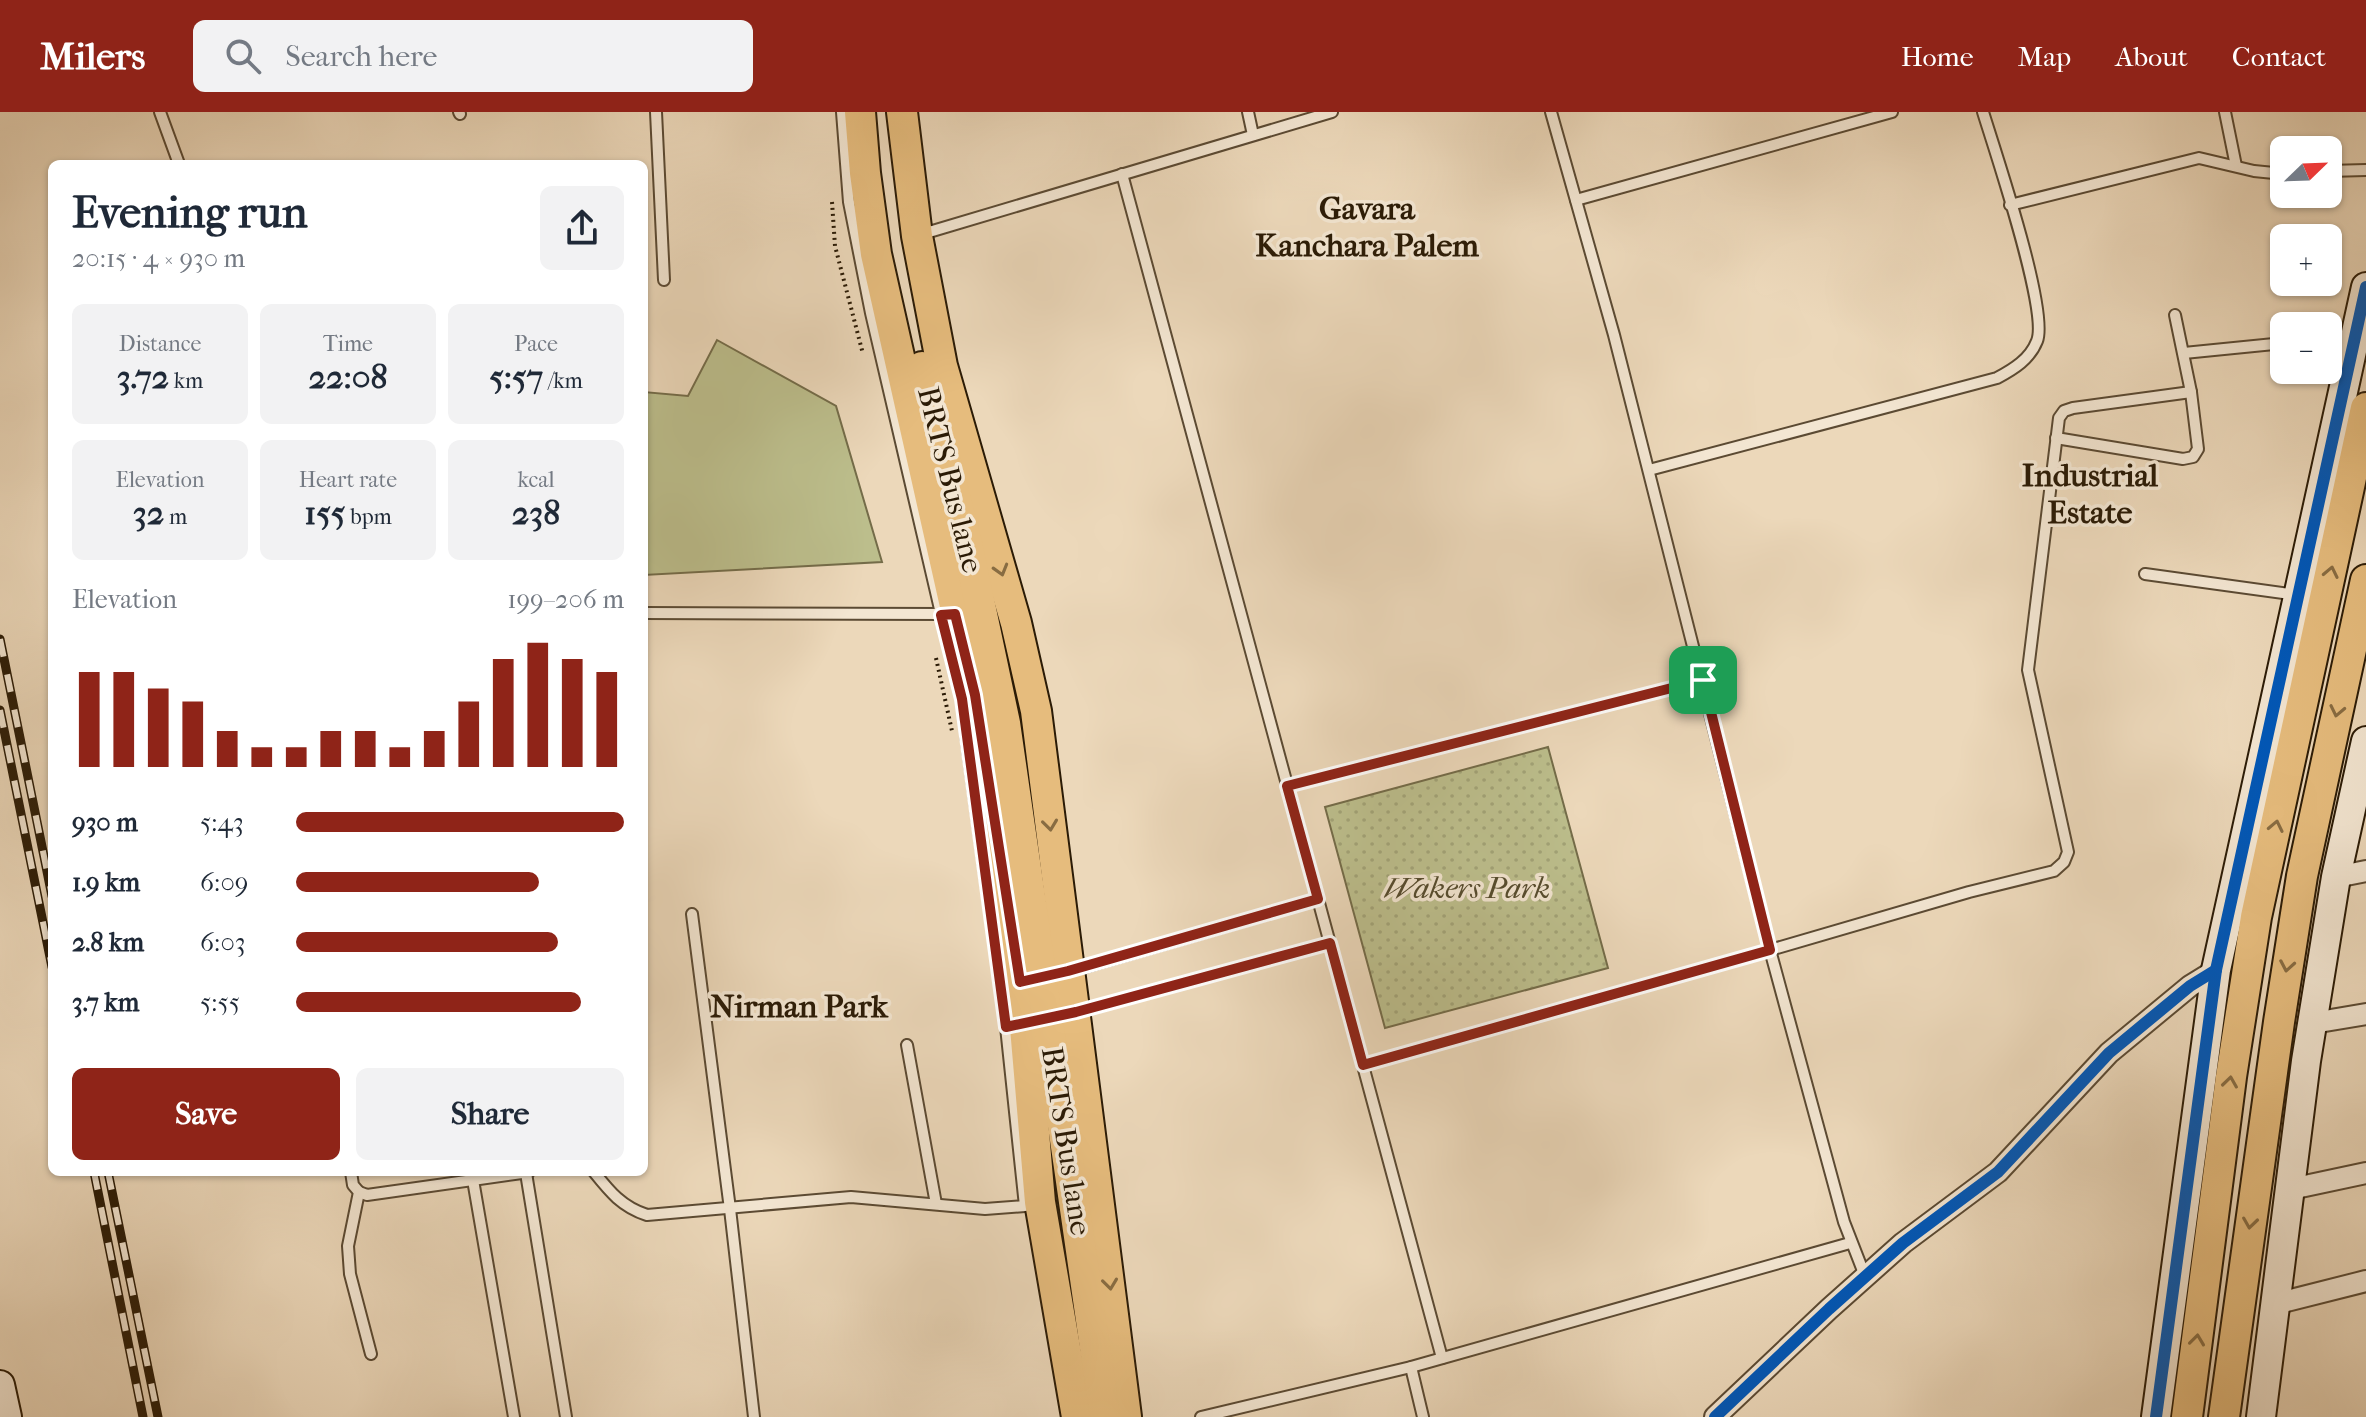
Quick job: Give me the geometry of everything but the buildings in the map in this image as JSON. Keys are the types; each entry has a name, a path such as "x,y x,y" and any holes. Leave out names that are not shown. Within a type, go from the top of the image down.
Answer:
{"main road":[{"path":"860,112 876,254 948,614 975,695 1039,1020 1126,1417"},
{"name":"BRTS Bus lane","path":"883,112 908,297 927,388 967,543 1005,723 1033,979"},
{"path":"902,112 917,236 942,366 1016,623 1036,711 1033,979 1039,1020 1040,1202 1077,1417"},
{"path":"2187,1417 2231,1077 2256,917 2366,408"},
{"path":"2224,1417 2295,922 2366,580"},
{"name":"BRTS Bus lane","path":"1039,1020 1105,1417"}],"street":[{"path":"2156,1417 2216,970 2299,595 2349,340 2366,287"},
{"path":"2261,1417 2313,1023 2336,877 2366,741"},
{"path":"2336,877 2366,871"},
{"path":"1715,1417 1903,1243 1998,1172 2109,1053 2190,986 2216,970"},
{"path":"2313,1023 2366,1014"},
{"path":"2291,1189 2366,1173"},
{"path":"2275,1304 2366,1281"},
{"path":"0,1385 7,1417"}],"lane":[{"path":"160,112 178,160"},
{"path":"656,112 664,280"},
{"path":"842,112 849,202 868,299 948,614 951,657"},
{"path":"1248,112 1253,135"},
{"path":"917,236 1332,112"},
{"path":"1551,112 1649,470 1770,950 1850,1243 1865,1276"},
{"path":"1576,200 1892,112"},
{"path":"1649,470 1997,378 2028,357 2039,337 2033,279 1983,112"},
{"path":"2225,112 2236,166"},
{"path":"2010,205 2199,158 2270,172"},
{"path":"2342,171 2366,170"},
{"path":"1122,174 1442,1358"},
{"path":"2056,438 2183,459 2193,457 2198,449 2191,392 2175,315"},
{"path":"2184,353 2270,344"},
{"path":"1363,1065 1969,892 2054,871 2064,862 2068,852 2028,670 2059,418 2064,411 2191,392"},
{"path":"2145,574 2299,595"},
{"path":"648,613 948,614"},
{"path":"1287,786 1703,680"},
{"path":"966,729 1033,979 1318,899"},
{"path":"692,914 754,1417"},
{"path":"597,1176 613,1196 631,1210 647,1215 851,1197 985,1209 1025,1206 1039,1020 1330,943"},
{"path":"907,1045 936,1204"},
{"path":"352,1176 353,1185 367,1195 490,1176"},
{"path":"529,1176 566,1417"},
{"path":"473,1180 514,1417"},
{"path":"359,1192 348,1246 350,1274 371,1354"},
{"path":"1201,1417 1411,1367 1850,1243"},
{"path":"1411,1367 1423,1417"}],"path":[{"path":"832,201 835,246 866,367"},
{"path":"936,657 954,743"}],"green space":[{"path":"717,340 836,406 882,562 648,575 648,392 688,396"},
{"name":"Wakers Park","path":"1548,747 1608,968 1385,1028 1325,807"}],"railway":[{"path":"0,639 48,876"},
{"path":"0,710 48,947"},
{"path":"95,1176 143,1417"},
{"path":"109,1176 158,1417"}],"cycle path":[{"path":"2156,1417 2216,970 2366,287"},
{"path":"1715,1417 1903,1243 1998,1172 2109,1053 2190,986 2216,970"}],"district":[{"name":"Gavara Kanchara Palem","path":"1367,226"},
{"name":"Industrial Estate","path":"2090,494"},
{"name":"Nirman Park","path":"799,1006"}],"route":[{"path":"955,614 975,695 1020,982 1318,899 1287,786 1703,680 1770,950 1363,1065 1330,943 1076,1012 1006,1027 962,699 941,615 955,614"}]}
